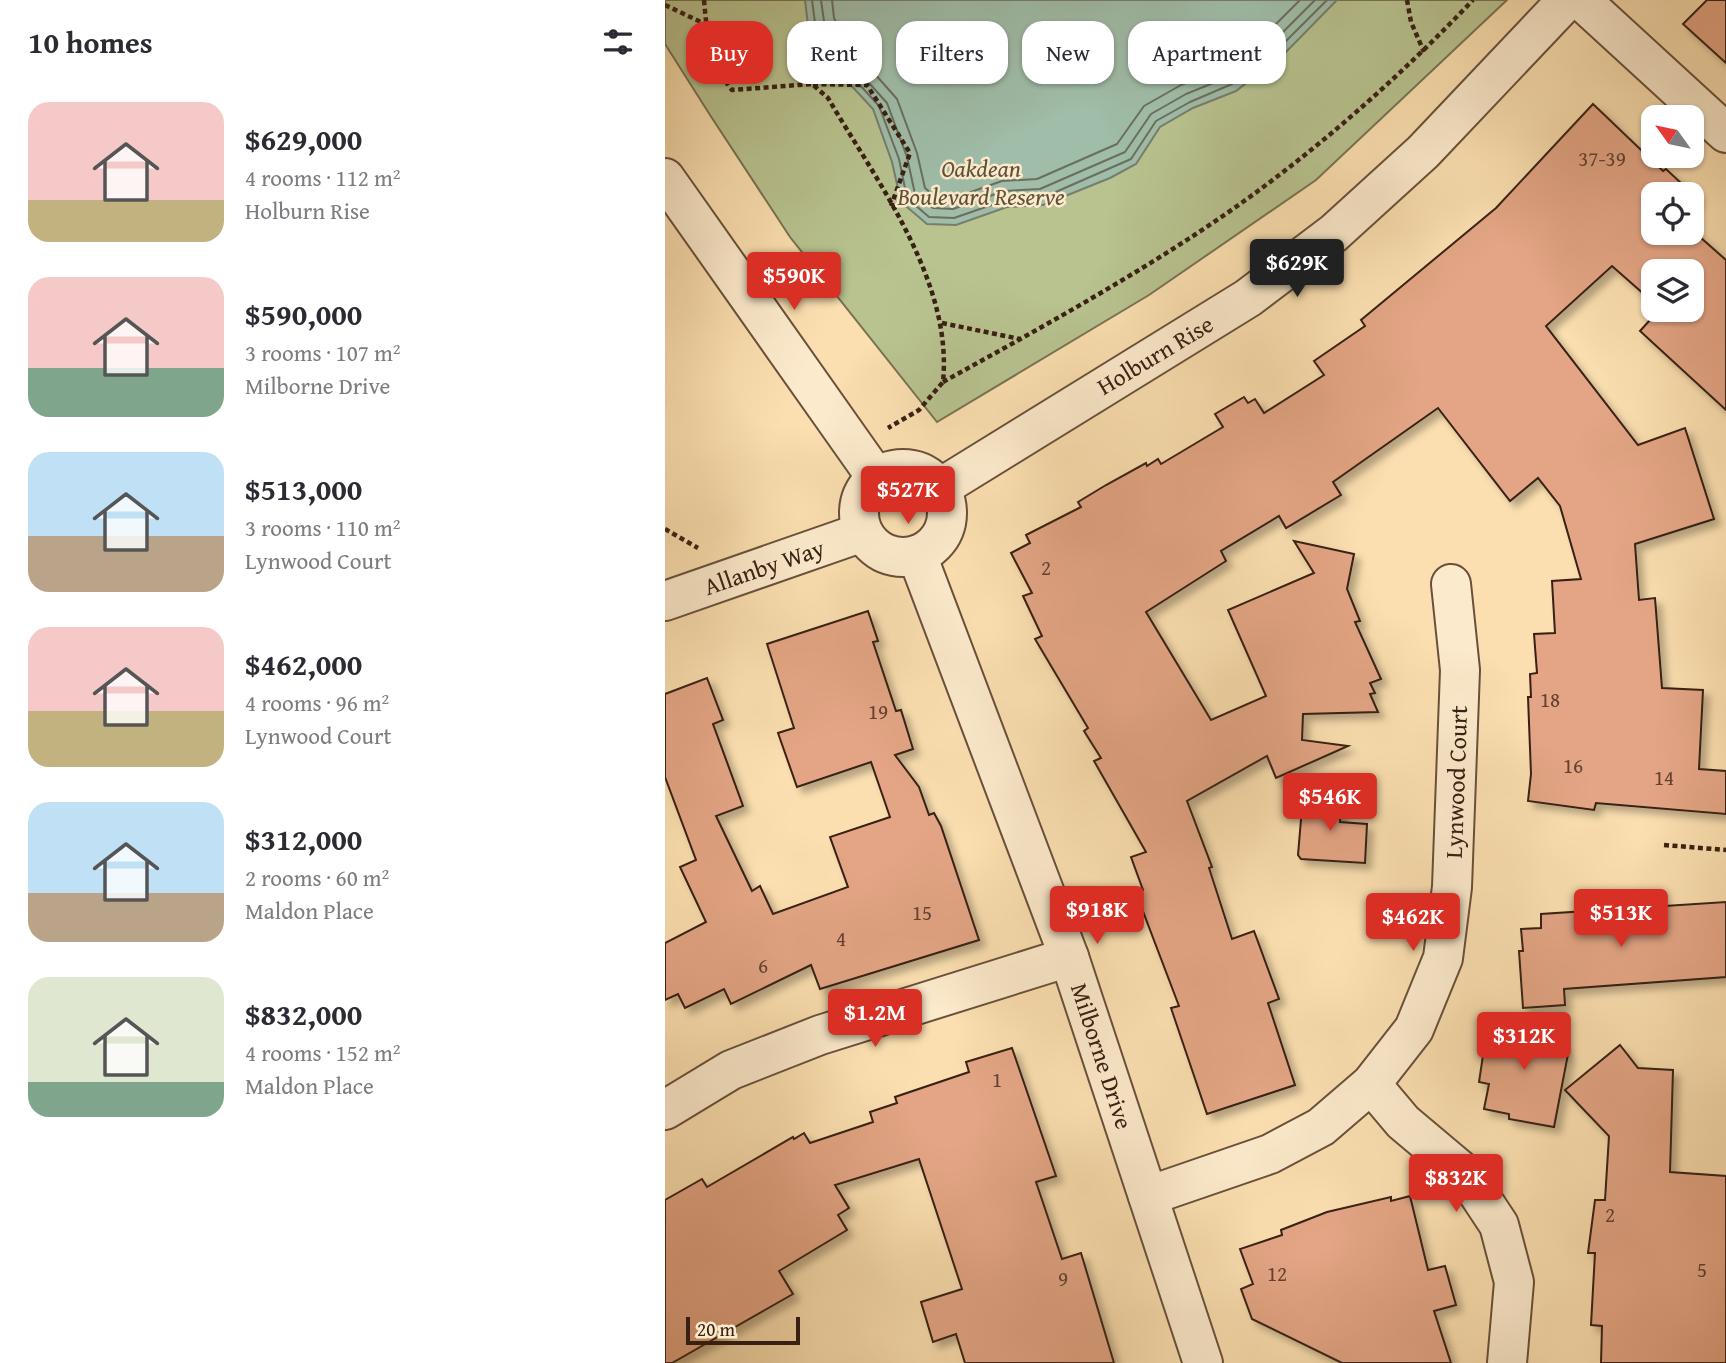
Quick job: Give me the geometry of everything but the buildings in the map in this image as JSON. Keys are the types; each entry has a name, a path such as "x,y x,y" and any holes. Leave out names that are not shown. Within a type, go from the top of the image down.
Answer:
{"street":[{"name":"Holburn Rise","path":"940,488 1248,299 1334,233 1423,152 1567,0"},
{"path":"1581,0 1726,133"},
{"path":"665,178 865,462 866,489 860,503 859,518 863,532 880,551 905,558 929,549 945,527 945,500 940,488 930,477 917,471 889,471 865,462"},
{"name":"Allanby Way","path":"665,601 863,532"},
{"name":"Milborne Drive","path":"917,555 1069,957 1203,1363"},
{"name":"Lynwood Court","path":"1148,1196 1270,1154 1321,1127 1371,1084 1414,1029 1443,958 1452,887 1460,670 1451,584"},
{"path":"665,1110 731,1070 820,1035 1069,957"},
{"path":"1371,1084 1403,1122 1466,1175 1499,1225 1514,1282 1507,1363"}],"path":[{"path":"704,0 706,21"},
{"path":"1407,0 1411,22 1424,52"},
{"path":"865,462 919,410 943,382 1020,340 1199,232 1320,143 1424,52 1473,0"},
{"path":"665,5 700,21"},
{"path":"727,84 732,90 812,84 867,85 910,153 891,207"},
{"path":"812,84 828,98 921,261 942,323 943,382"},
{"path":"942,323 1020,340"},
{"path":"1664,845 1726,850"}],"green space":[{"name":"Oakdean Boulevard Reserve","path":"665,0 1507,0 1316,180 1149,295 937,422 790,237 690,84 773,84 773,21 686,21 686,77 665,44"}],"water":[{"path":"805,0 1337,0 1286,52 1286,21 1128,21 1128,84 1245,84 1236,91 1193,108 1160,127 1136,164 1110,178 1043,205 1007,207 956,225 927,224 901,202 892,162 873,109 850,84 882,84 882,21 808,21"}]}
